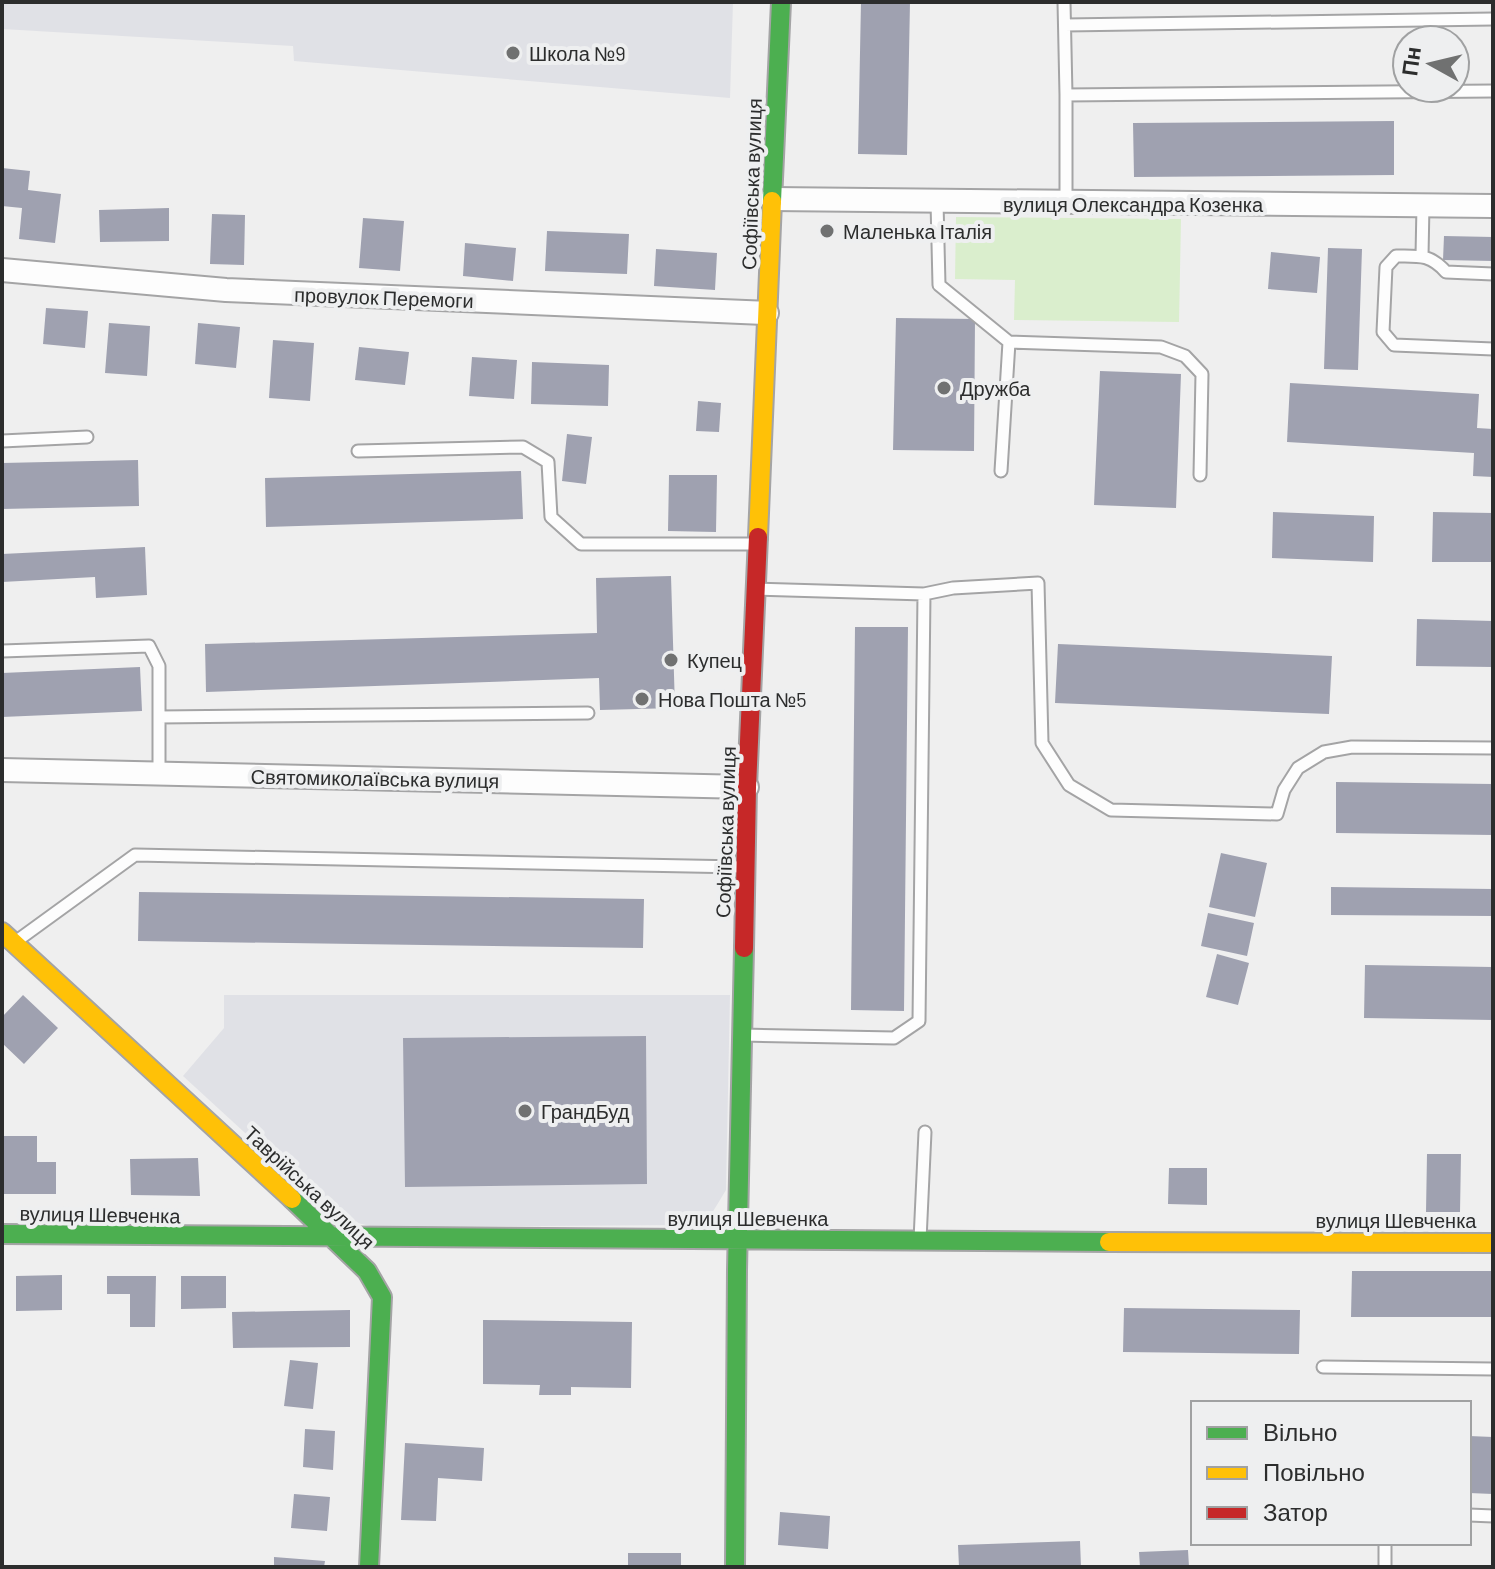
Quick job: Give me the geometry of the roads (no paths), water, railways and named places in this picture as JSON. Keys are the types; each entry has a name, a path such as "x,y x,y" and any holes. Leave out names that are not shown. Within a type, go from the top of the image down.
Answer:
{"street":[{"name":"Софіївська вулиця","path":"735,1567 747,787 781,2"},
{"name":"вулиця Олександра Козенка","path":"772,199 1493,206"},
{"name":"провулок Перемоги","path":"2,270 226,290 767,313"},
{"name":"Святомиколаївська вулиця","path":"2,770 747,787"},
{"name":"Таврійська вулиця","path":"8,937 336,1239 367,1271 382,1297 369,1567"},
{"name":"вулиця Шевченка","path":"2,1234 336,1239 920,1241 1004,1236 1057,1243 1493,1243"}],"lane":[{"path":"1064,2 1066,203"},
{"path":"1065,25 1493,19"},
{"path":"1066,95 1493,91"},
{"path":"937,202 939,285 1009,342 1161,347 1185,356 1202,374 1200,475"},
{"path":"1422,256 1423,205"},
{"path":"1493,274 1446,272 1437,262 1422,256 1396,256 1386,267 1383,332 1394,345 1493,349"},
{"path":"1001,471 1009,342"},
{"path":"2,441 87,437"},
{"path":"358,451 523,447 548,462 551,517 581,544 757,544"},
{"path":"756,589 924,594 953,588 1038,583 1042,743 1069,785 1111,810 1277,814 1284,790 1298,768 1324,752 1352,747 1493,748"},
{"path":"742,1035 894,1038 919,1021 924,594"},
{"path":"2,651 149,646 159,666 159,773"},
{"path":"159,717 588,713"},
{"path":"8,937 135,855 745,867"},
{"path":"920,1241 925,1132"},
{"path":"1323,1367 1493,1369"},
{"path":"1471,1515 1493,1516"},
{"path":"1385,1545 1385,1567"}],"place":[{"name":"Школа №9","path":"513,53"},
{"name":"Маленька Італія","path":"827,231"},
{"name":"Дружба","path":"944,388"},
{"name":"Купец","path":"671,660"},
{"name":"Нова Пошта №5","path":"642,699"},
{"name":"ГрандБуд","path":"525,1111"}]}
